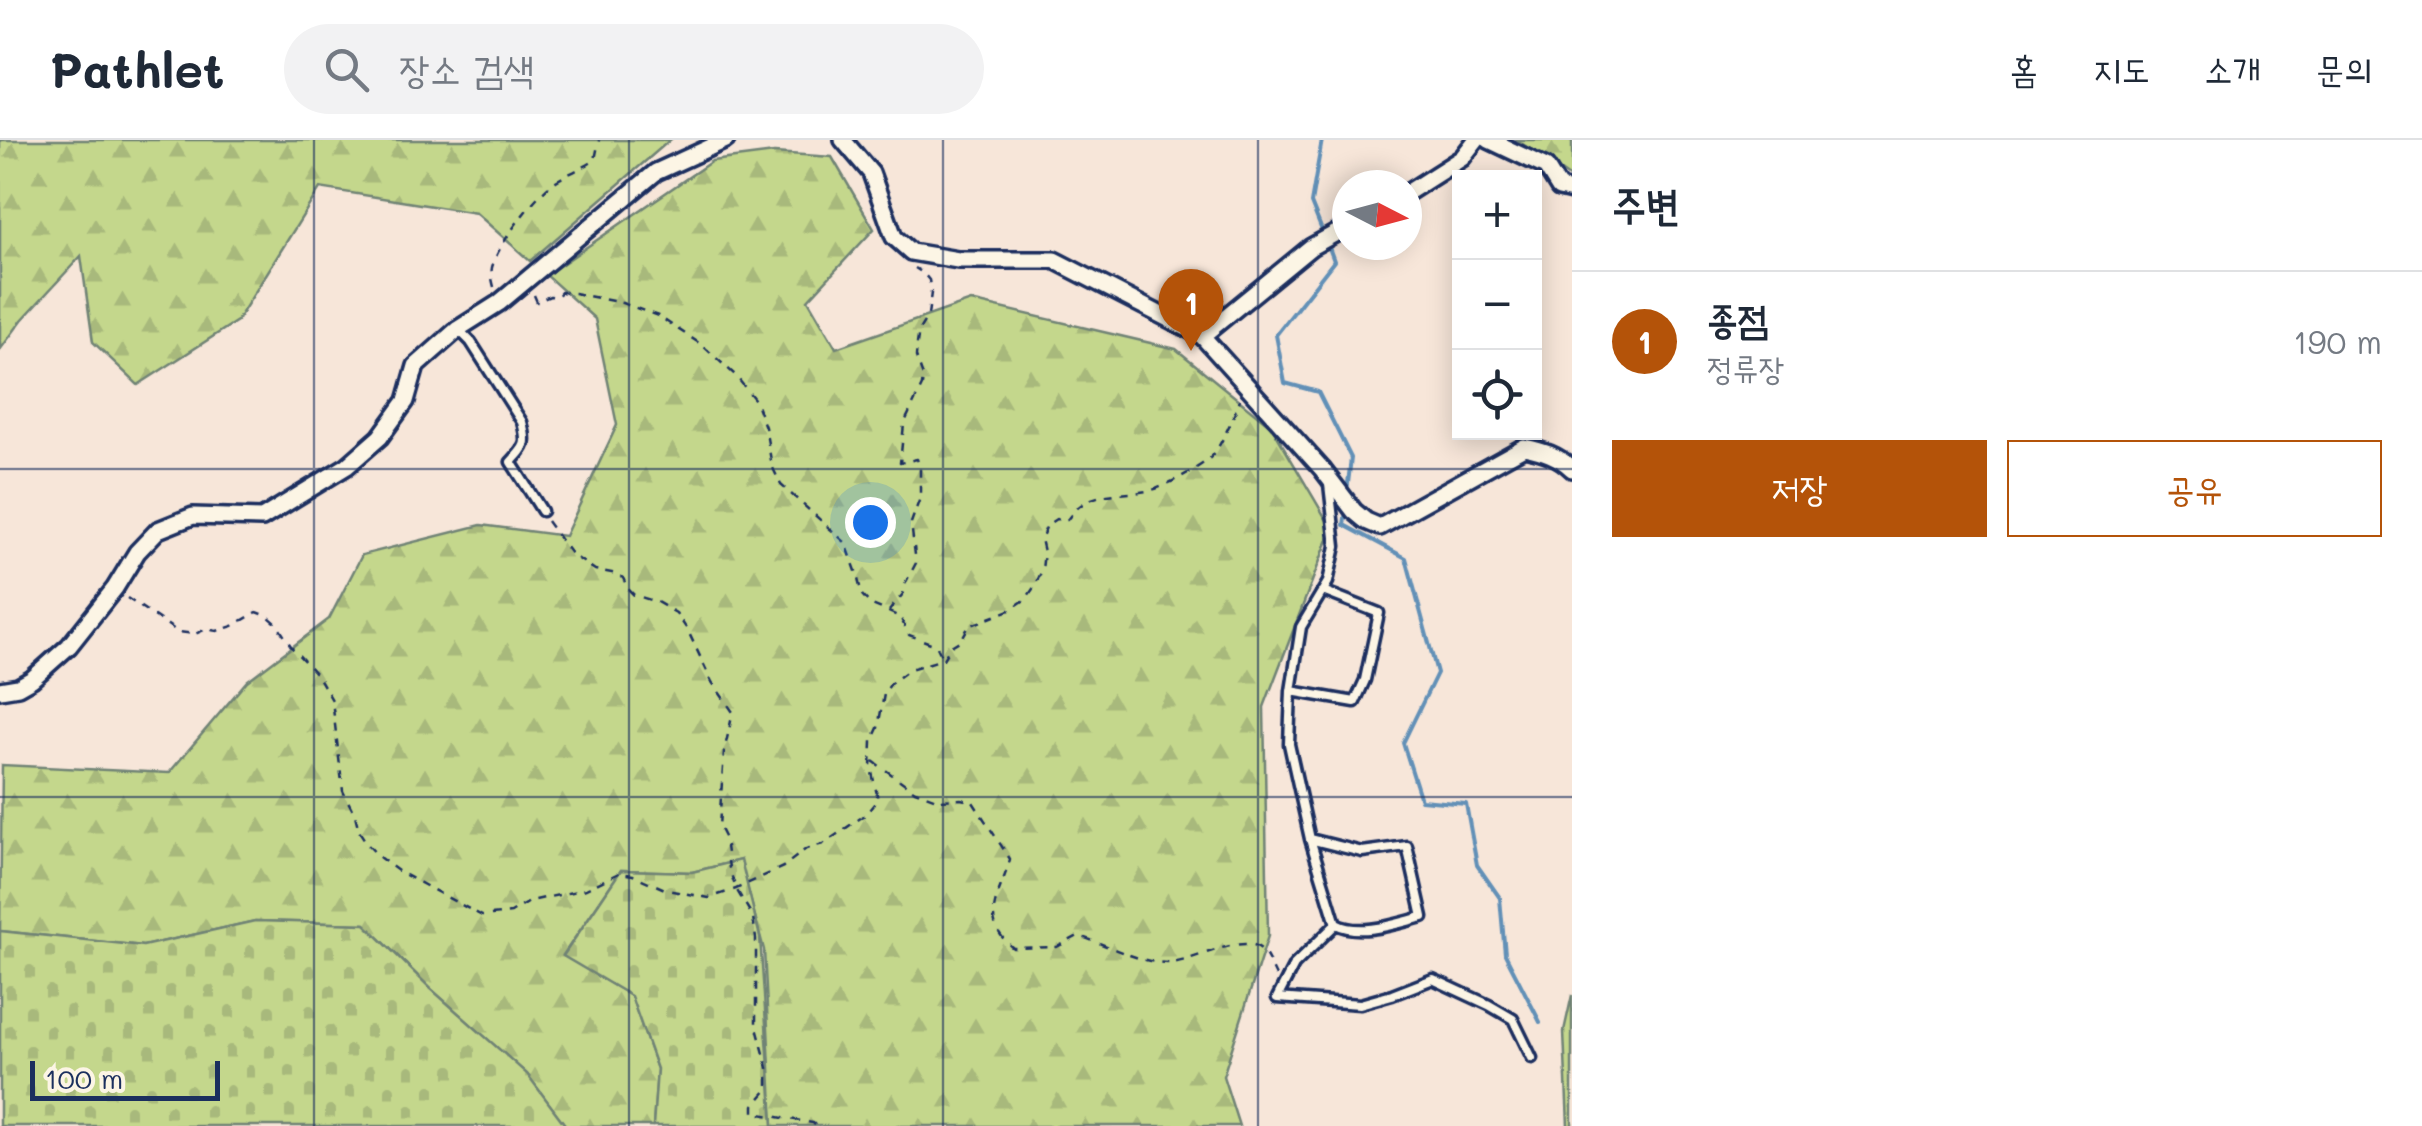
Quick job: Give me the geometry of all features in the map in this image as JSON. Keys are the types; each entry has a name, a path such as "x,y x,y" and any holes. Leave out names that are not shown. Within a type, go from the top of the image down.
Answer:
{"street":[{"path":"0,690 18,687 32,679 70,646 136,552 158,530 193,516 262,518 347,466 380,437 406,401 416,366 458,329 499,303 656,172 726,140"},
{"path":"843,140 871,173 894,237 911,252 958,260 1054,260 1202,336 1366,521 1380,527 1524,447 1546,452 1572,468"},
{"path":"1422,183 1462,158 1476,140"},
{"path":"1490,140 1546,167 1559,188 1572,191"},
{"path":"1202,336 1311,246 1332,234"}],"lane":[{"path":"458,329 471,342 522,422 526,442 511,462 542,511"},
{"path":"1310,839 1362,852 1406,846 1422,916 1364,928 1336,924 1310,839 1288,744 1301,628 1328,582 1336,546 1329,478"},
{"path":"1291,691 1355,702 1365,680 1378,613 1322,591"},
{"path":"1336,924 1294,966 1277,998 1360,1004 1433,979 1512,1019 1532,1058"}],"path":[{"path":"499,303 492,265 516,222 554,182 595,160 599,140"},
{"path":"888,612 903,594 916,563 911,522 920,498 920,468 917,459 900,464 900,452 904,424 922,386 916,344 928,315 930,293 929,280 910,263 911,252"},
{"path":"524,282 537,302 557,297 561,292 622,302 658,316 702,344 755,400 772,466 781,485 846,544 862,595 870,604 900,618 909,635 936,645 943,659"},
{"path":"112,591 178,632 218,630 257,612 268,616 318,676 332,700 344,791 368,845 398,872 465,909 482,916 511,913 531,901 586,889 619,873 667,890 709,898 783,868 806,849 822,844 865,815 878,799 872,741 884,694 891,683 910,670 943,659 969,626 1010,610 1026,598 1042,570 1041,539 1056,519 1067,520 1077,506 1095,496 1155,489 1214,455 1240,403 1243,382"},
{"path":"542,511 571,554 595,570 617,574 634,595 658,602 676,613 732,712 724,752 719,828 736,889 753,916 756,940 756,1024 768,1068 768,1090 754,1106 754,1113 816,1126"},
{"path":"872,760 916,791 940,800 973,802 985,817 1010,859 992,910 1000,938 1013,948 1057,947 1078,936 1133,957 1172,964 1234,945 1251,944 1260,949 1284,986"}],"green space":[{"path":"0,140 670,140 530,261 476,213 320,188 237,321 138,385 93,342 81,256 0,350"},
{"path":"1517,140 1572,140 1572,179 1569,177"},
{"path":"774,153 832,157 874,229 808,300 836,348 971,301 1176,349 1272,427 1332,529 1264,707 1268,936 1223,1076 1239,1126 773,1126 764,950 740,860 692,872 621,870 563,955 631,996 657,1069 653,1126 566,1126 527,1074 365,924 255,921 143,946 0,931 2,765 169,773 247,681 329,619 362,555 481,525 565,536 617,425 595,319 546,275 712,161"},
{"path":"741,860 760,937 773,1126 653,1126 657,1069 631,996 563,956 621,870 692,872"},
{"path":"255,921 365,924 527,1074 566,1126 0,1126 0,931 143,946"},
{"path":"1572,995 1572,1126 1568,1126 1564,1031"}],"waterway":[{"path":"1322,140 1311,203 1323,233"},
{"path":"1327,242 1334,261 1276,335 1285,383 1318,392 1351,458 1347,492"},
{"path":"1346,511 1344,525 1406,558 1437,673 1403,743 1421,800 1466,804 1477,865 1500,898 1505,954 1540,1022"}],"place":[{"name":"종점","path":"1191,351"}]}
